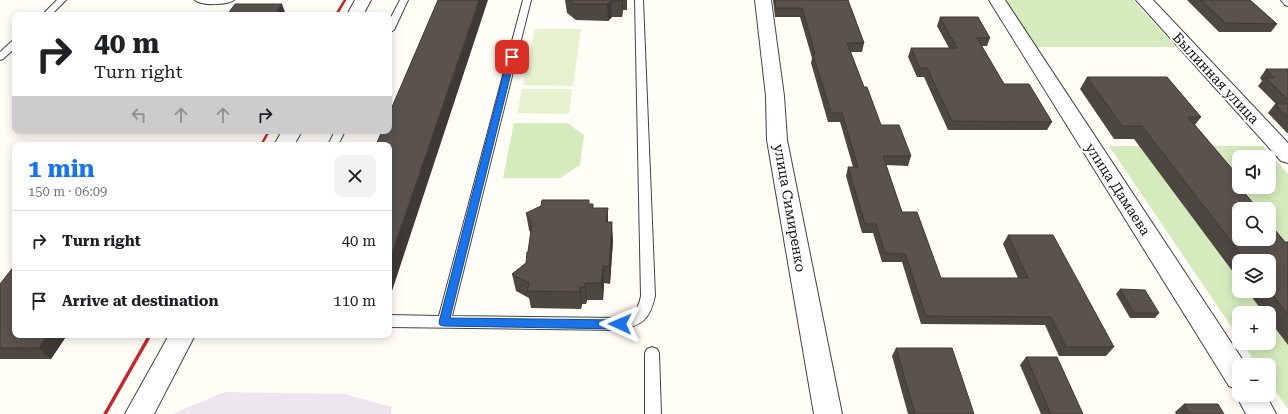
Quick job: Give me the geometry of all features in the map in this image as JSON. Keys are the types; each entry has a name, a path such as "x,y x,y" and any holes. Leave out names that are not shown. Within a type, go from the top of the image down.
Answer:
{"street":[{"path":"357,12 363,0"},
{"name":"улица Симиренко","path":"763,0 775,96 777,140 828,414"},
{"name":"улица Дамаева","path":"997,0 1232,367"},
{"name":"Былинная улица","path":"1144,0 1288,156"},
{"path":"139,414 180,338"},
{"path":"1254,402 1262,414"}],"lane":[{"path":"49,12 62,0"},
{"path":"199,0 202,2 230,0"},
{"path":"392,24 404,0"},
{"path":"444,322 526,0"},
{"path":"392,321 620,324 633,322 646,311 648,296 639,0"},
{"path":"1285,0 1288,3"},
{"path":"0,56 12,46"},
{"path":"652,352 653,414"}],"shaded area":[{"path":"225,392 344,394 392,407 391,414 172,414"}],"green space":[{"path":"1005,0 1133,0 1176,47 1037,47"},
{"path":"535,29 581,29 573,86 523,85"},
{"path":"522,89 572,89 569,114 517,113"},
{"path":"514,123 567,123 584,135 580,165 560,178 503,178"},
{"path":"1109,146 1263,146 1267,150 1232,150 1232,194 1276,194 1276,161 1288,174 1288,409 1276,392 1276,358 1252,358 1247,350 1276,350 1276,306 1232,306 1232,328"}],"building":[{"path":"438,0 479,0 392,253 392,142 377,142 381,134 392,134 392,107"},
{"path":"569,0 622,1 611,1 607,4 574,4"},
{"path":"775,0 848,0 864,43 847,43 864,87 867,87 881,125 899,125 911,156 883,156 902,212 917,212 941,278 1028,278 1008,235 1053,235 1114,347 1066,347 1051,317 926,316 905,254 885,253 876,224 865,224 848,167 858,167 842,113 831,113 813,54 815,54 802,8 776,8"},
{"path":"1201,0 1250,0 1277,24 1225,23"},
{"path":"235,4 282,4 276,12 229,12"},
{"path":"940,17 978,17 990,38 977,38 1004,84 1029,84 1052,122 952,121 927,68 920,68 911,48 957,48"},
{"path":"1266,69 1288,69 1288,100 1265,77 1274,78"},
{"path":"1087,77 1167,77 1201,117 1188,117 1232,169 1232,194 1246,194 1252,202 1232,202 1232,243 1142,126 1122,126"},
{"path":"1275,104 1288,104 1288,117"},
{"path":"542,200 589,200 589,204 593,204 593,208 608,208 606,222 612,222 609,267 603,266 601,283 585,283 585,287 580,287 580,292 527,291 529,283 512,274 526,263 532,223 526,213 541,206"},
{"path":"1276,231 1285,242 1288,242 1288,315 1275,298 1276,254 1241,254 1234,246 1276,246"},
{"path":"12,269 12,338 46,338 39,348 0,348 0,284"},
{"path":"1120,289 1145,290 1159,313 1134,313"},
{"path":"896,348 952,348 974,414 915,414"},
{"path":"1026,357 1057,357 1083,414 1051,414"},
{"path":"1184,404 1218,404 1224,414 1190,414"}],"railway":[{"path":"338,12 345,0"},
{"path":"263,142 267,134"},
{"path":"105,414 148,338"}],"route":[{"path":"512,57 444,322 620,324"}]}
